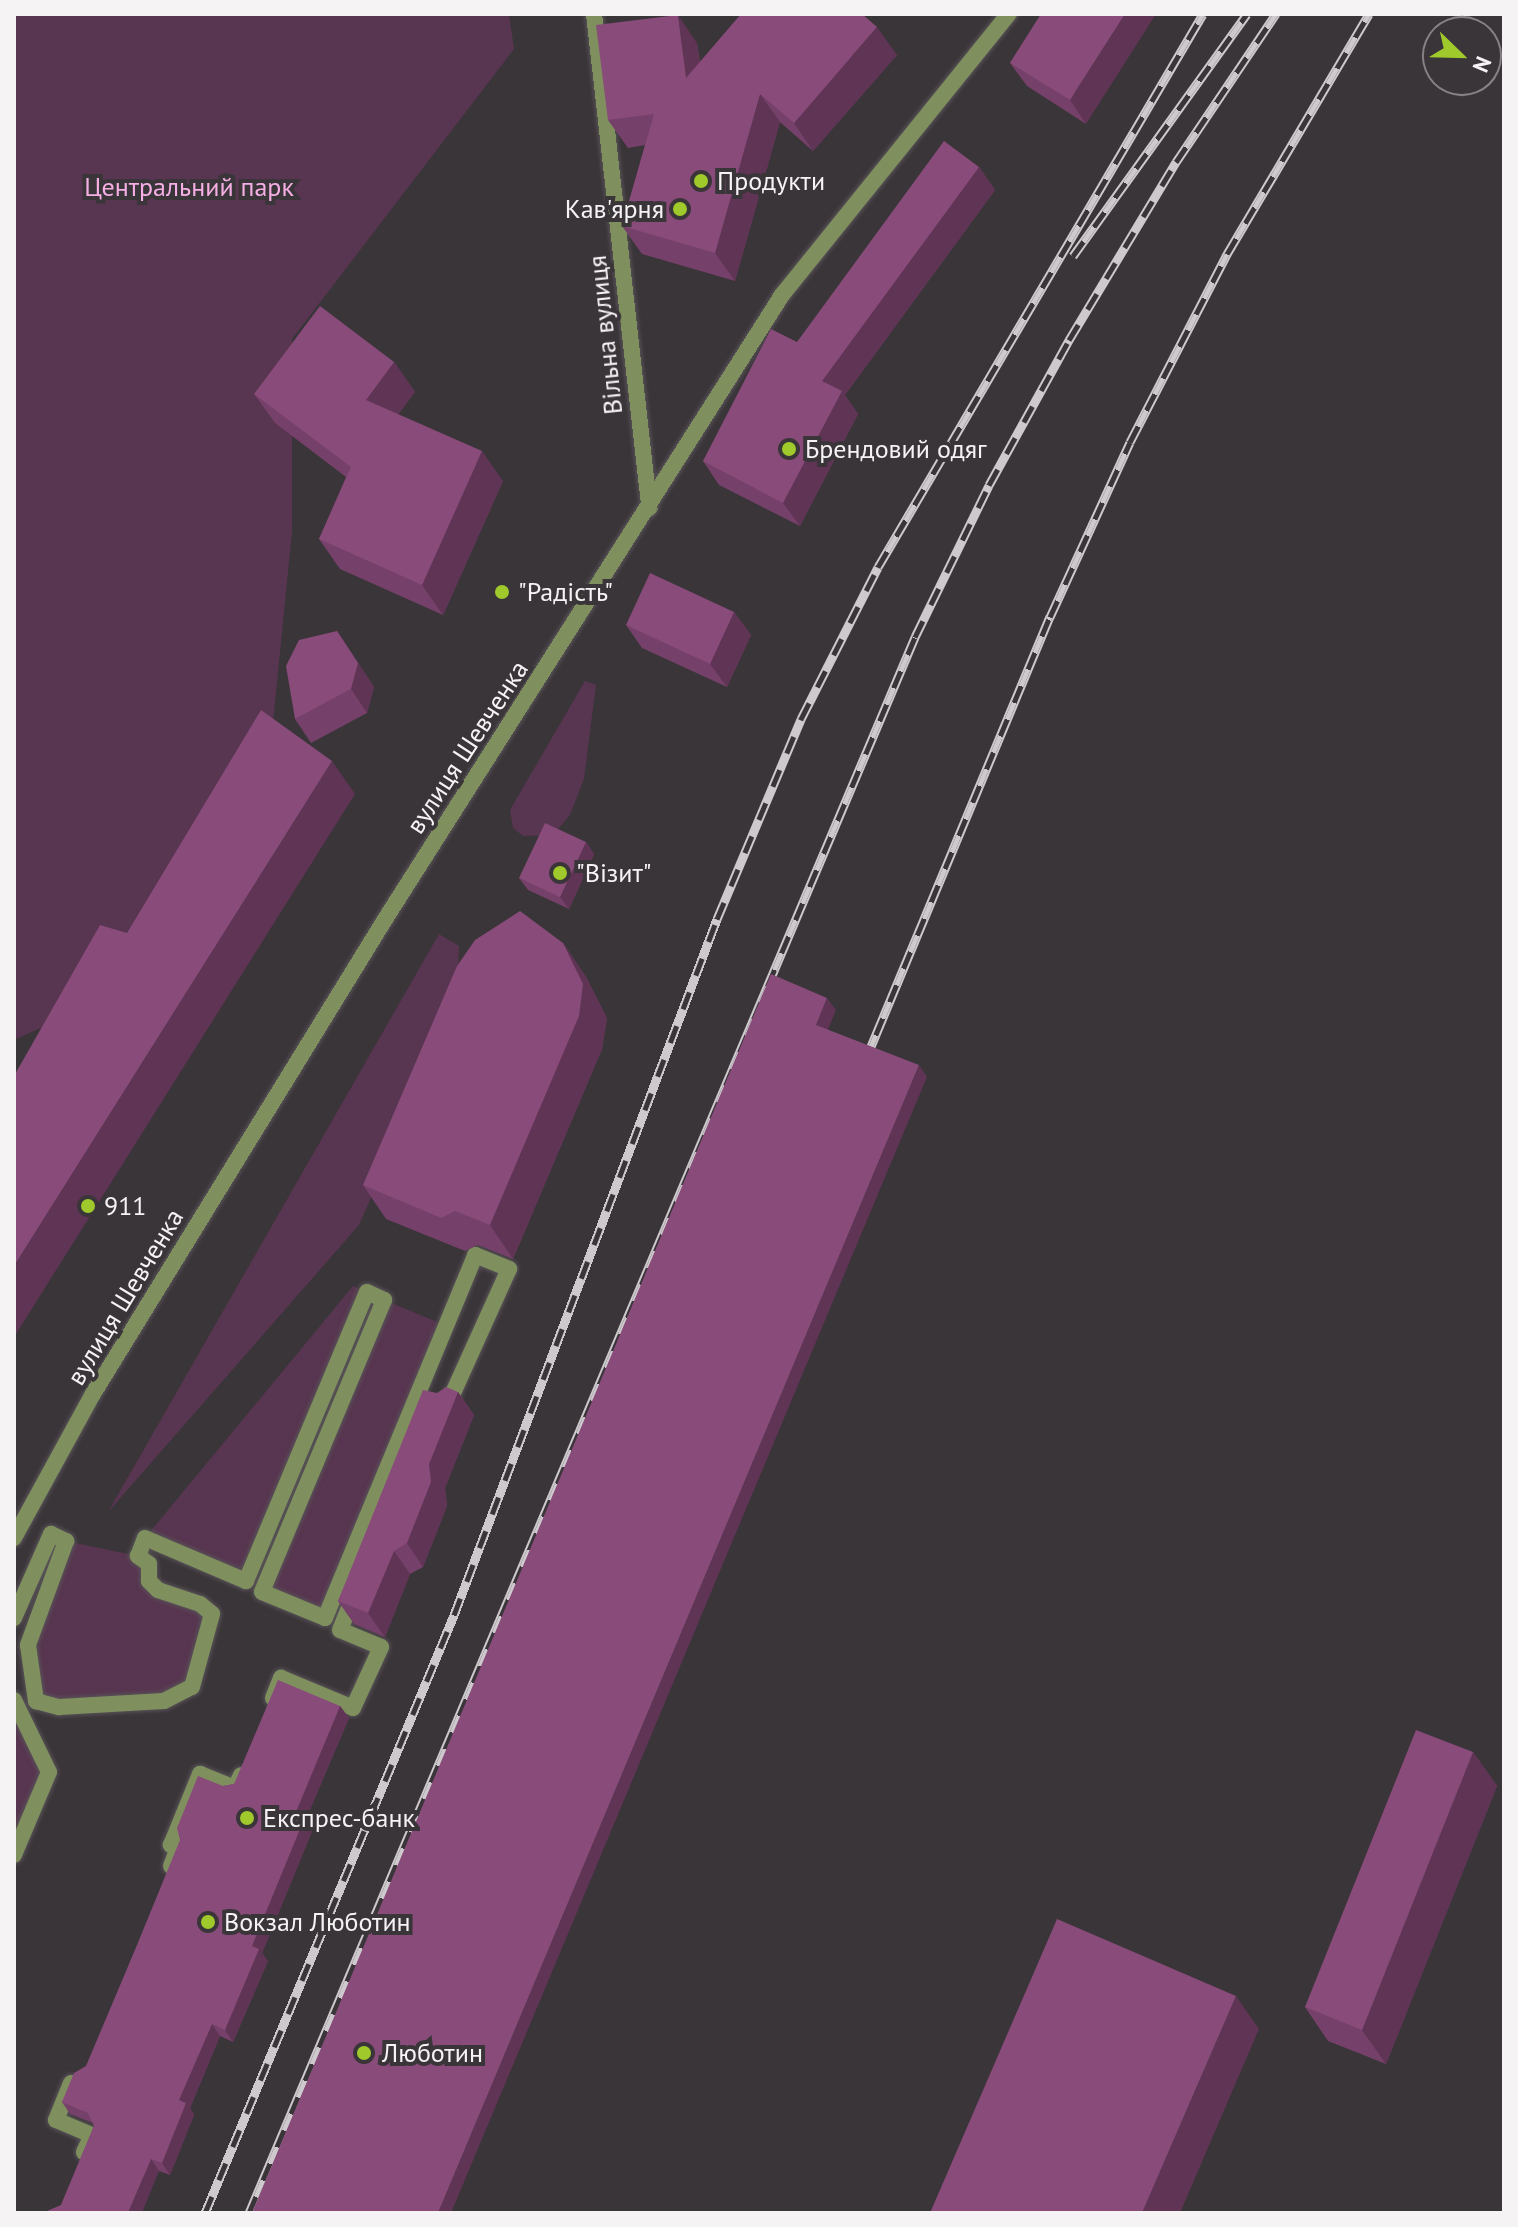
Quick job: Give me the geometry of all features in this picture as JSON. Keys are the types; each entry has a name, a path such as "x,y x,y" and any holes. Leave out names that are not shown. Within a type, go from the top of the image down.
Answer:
{"street":[{"name":"Вільна вулиця","path":"594,14 649,508"},
{"name":"вулиця Шевченка","path":"14,1538 93,1394 368,948 782,295 1009,14"},
{"path":"14,1618 51,1534 66,1541 28,1645 36,1701 59,1707 164,1701 192,1687 212,1614 200,1604 158,1590 149,1581 149,1564 138,1556 145,1538 246,1581 367,1292 384,1300 262,1592 325,1618 475,1255 509,1269 452,1406 433,1399 340,1630 381,1647 353,1708 281,1678 264,1719"},
{"path":"14,1700 49,1772 14,1855"},
{"path":"162,1888 178,1848 171,1845 200,1774 235,1788 246,1761"},
{"path":"76,2174 92,2135 56,2120 76,2071 84,2074"}],"green space":[{"name":"Центральний парк","path":"14,14 509,14 514,49 292,339 292,532 252,933 14,1040"},
{"path":"585,681 596,685 584,779 570,815 553,835 523,836 513,828 510,810"},
{"path":"439,934 459,946 457,1005 359,1225 108,1512"},
{"path":"353,1286 367,1292 246,1581 145,1538"},
{"path":"384,1300 447,1326 325,1618 262,1592"},
{"path":"66,1541 138,1556 149,1581 212,1614 192,1687 164,1701 36,1701 28,1645"},
{"path":"14,1700 49,1772 14,1853"}],"building":[{"path":"741,14 862,14 877,27 794,123 760,94 715,253 622,226 654,114 608,120 596,25 678,15 686,78"},
{"path":"1041,14 1125,14 1070,100 1010,63"},
{"path":"944,141 979,167 822,381 842,391 783,503 703,461 771,329 797,342"},
{"path":"320,306 394,362 366,400 482,451 422,585 319,539 351,467 254,394"},
{"path":"650,573 734,612 710,664 626,625"},
{"path":"337,631 358,663 351,689 295,719 286,666 299,640"},
{"path":"261,710 332,761 14,1266 14,1076 100,925 127,933"},
{"path":"545,823 586,842 560,897 519,878"},
{"path":"520,911 563,943 583,984 579,1016 490,1225 455,1211 441,1218 363,1185 457,966 475,940"},
{"path":"771,974 827,998 816,1025 919,1065 438,2213 252,2213"},
{"path":"446,1387 458,1392 429,1464 431,1482 407,1543 394,1551 368,1613 338,1601 423,1390 437,1393"},
{"name":"Вокзал Люботин","path":"278,1680 340,1706 295,1814 305,1817 252,1946 259,1949 225,2030 212,2024 179,2100 186,2103 162,2163 151,2159 128,2213 46,2213 61,2205 94,2126 88,2113 62,2102 74,2073 86,2066 137,1945 180,1840 177,1828 198,1776 223,1786 234,1784"},
{"path":"1416,1730 1473,1752 1362,2030 1305,2007"},
{"path":"1057,1919 1236,1996 1142,2213 930,2213"}],"railway":[{"path":"205,2213 454,1615 717,919 801,719 878,567 1203,14"},
{"path":"1073,256 1247,14"},
{"path":"249,2213 915,637 989,485 1069,340 1176,162 1276,14"},
{"path":"862,1068 1050,617 1130,442 1227,254 1369,14"}],"place":[{"name":"Продукти","path":"701,181"},
{"name":"Кав'ярня","path":"680,209"},
{"name":"Брендовий одяг","path":"789,449"},
{"name":"\"Радість\"","path":"502,592"},
{"name":"\"Візит\"","path":"560,873"},
{"name":"911","path":"88,1206"},
{"name":"Експрес-банк","path":"247,1818"},
{"name":"Вокзал Люботин","path":"208,1922"},
{"name":"Люботин","path":"364,2053"}]}
